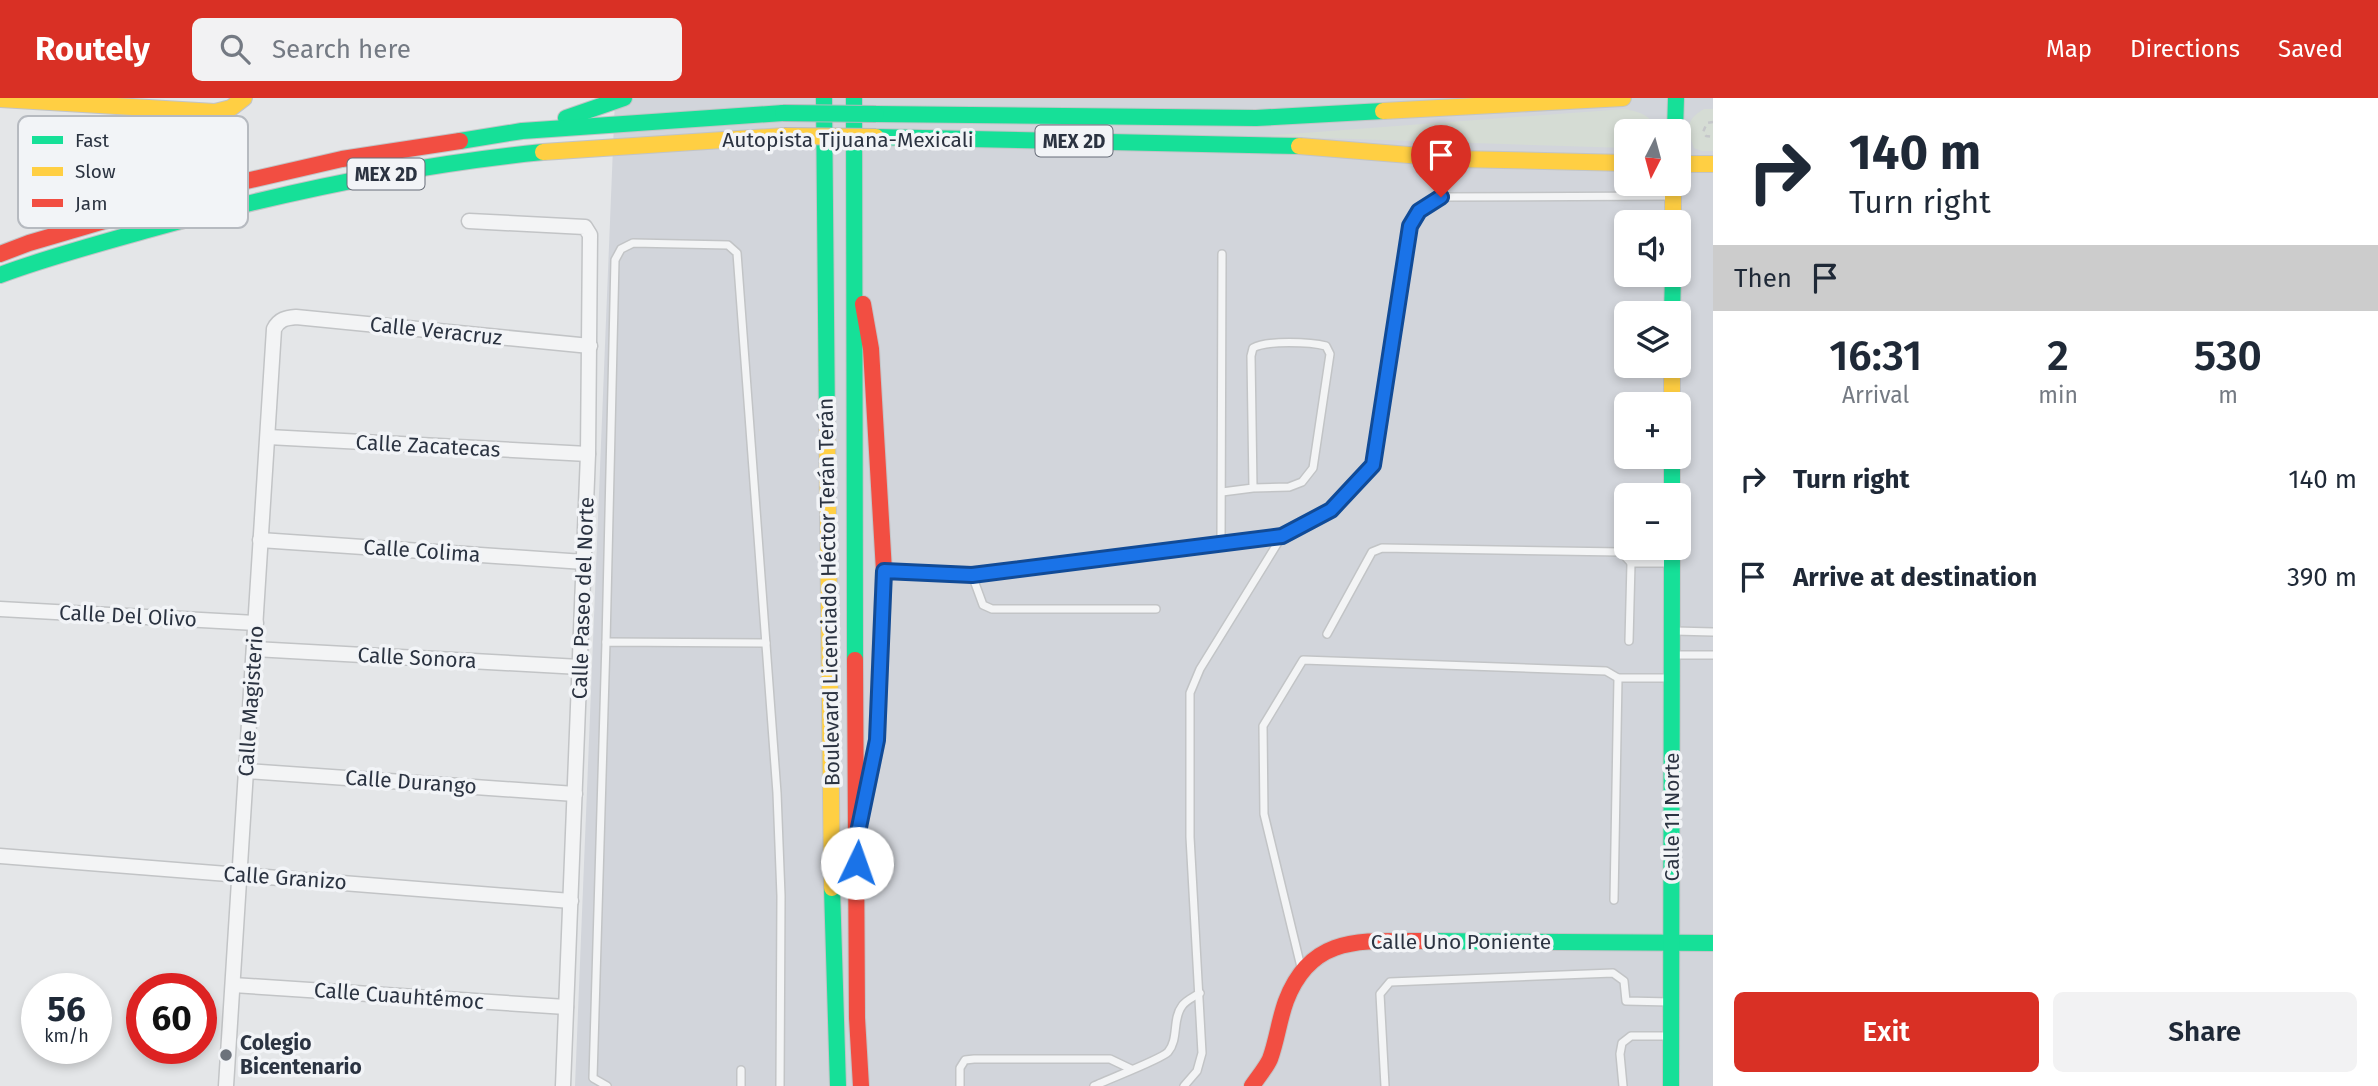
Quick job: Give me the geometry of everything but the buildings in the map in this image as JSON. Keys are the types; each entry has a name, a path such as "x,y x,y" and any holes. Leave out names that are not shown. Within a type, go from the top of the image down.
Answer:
{"main road":[{"path":"0,99 215,112 228,111 244,98"},
{"path":"522,131 590,112 624,98"},
{"name":"Boulevard Licenciado Héctor Terán Terán","path":"824,98 832,931 838,1086"},
{"name":"Boulevard Licenciado Héctor Terán Terán","path":"854,98 857,1018 861,1086"},
{"name":"MEX 2D","path":"1165,117 1256,118 1623,98"},
{"path":"1675,98 1675,119"},
{"path":"1071,100 1165,117"},
{"name":"Autopista Tijuana-Mexicali","path":"248,181 342,159 522,131 783,113 1165,117"},
{"name":"Autopista Tijuana-Mexicali","path":"248,202 346,180 542,152 784,136 1273,145 1458,159 1614,163"},
{"path":"1691,164 1713,164"},
{"name":"Autopista Tijuana-Mexicali","path":"0,254 82,228"},
{"name":"Autopista Tijuana-Mexicali","path":"0,275 35,261 153,228"},
{"path":"853,272 869,331 884,571 877,740 857,837"},
{"name":"Calle 11 Norte","path":"1671,1086 1672,560"},
{"name":"Calle Uno Poniente","path":"1301,969 1324,951 1366,941 1713,943"},
{"path":"1252,1086 1269,1061 1286,1001 1301,969"}],"street":[{"name":"Calle Paseo del Norte","path":"469,221 585,227 590,235 588,454 563,1086"},
{"name":"Calle Veracruz","path":"283,319 296,317 590,346"},
{"name":"Calle Magisterio","path":"226,1086 274,329 283,319"},
{"name":"Calle Zacatecas","path":"268,437 588,454"},
{"name":"Calle Colima","path":"260,540 584,562"},
{"name":"Calle Del Olivo","path":"0,609 256,623"},
{"name":"Calle Sonora","path":"254,649 580,667"},
{"name":"Calle Durango","path":"246,771 575,794"},
{"name":"Calle Granizo","path":"0,856 570,901"},
{"name":"Calle Cuauhtémoc","path":"233,985 566,1007"}],"lane":[{"path":"884,571 972,575 1282,536 1331,510 1373,465 1410,226 1419,211 1441,197 1614,192"},
{"path":"607,1086 593,1078 615,260 621,249 633,243 728,244 737,253 777,793 780,1086"},
{"path":"1221,543 1222,254"},
{"path":"1222,492 1289,487 1303,482 1313,468 1330,354 1326,346 1290,344 1259,345 1253,348 1253,488"},
{"path":"1184,1086 1197,1071 1202,1054 1190,837 1190,693 1200,669 1282,536"},
{"path":"1327,634 1372,552 1382,548 1622,552 1631,563 1629,641"},
{"path":"1631,563 1646,560"},
{"path":"972,575 982,605 992,609 1156,609"},
{"path":"1672,631 1713,632"},
{"path":"606,642 765,643"},
{"path":"1671,654 1713,656"},
{"path":"1301,969 1264,814 1263,726 1303,660 1606,671 1618,678 1672,678"},
{"path":"1615,900 1618,678"},
{"path":"1385,1086 1380,994 1390,982 1613,973 1624,981 1626,1001 1671,1002"},
{"path":"1094,1086 1156,1059 1168,1051 1174,1039 1177,1014 1183,1004 1200,993"},
{"path":"1623,1086 1620,1055 1622,1043 1631,1036 1671,1037"},
{"path":"960,1086 960,1068 965,1060 974,1059 1110,1059 1131,1069"},
{"path":"741,1070 741,1086"}],"path":[{"path":"1713,122 1707,123 1703,132 1706,136 1713,137"}],"shaded area":[{"path":"615,98 1713,98 1713,1086 575,1086"},
{"path":"1625,109 1649,119 1614,119 1614,148 1262,136"},
{"path":"1704,109 1713,109 1713,151 1694,148 1691,121"}],"traffic: fast":[{"path":"566,118 624,98"},
{"path":"824,98 827,423"},
{"path":"854,98 855,660"},
{"path":"1675,119 1676,98"},
{"path":"876,114 1256,118 1383,111"},
{"path":"460,141 522,131 783,113"},
{"path":"783,113 876,114"},
{"path":"876,137 1299,146"},
{"path":"248,203 397,172 543,152"},
{"path":"0,275 58,255 154,228"},
{"path":"1672,301 1673,287"},
{"path":"1672,469 1672,483"},
{"path":"1671,1086 1672,560"},
{"path":"832,888 838,1086"},
{"path":"1421,941 1713,943"}],"traffic: slow":[{"path":"0,99 215,112 231,108 244,98"},
{"path":"1383,111 1623,98"},
{"path":"543,152 784,136"},
{"path":"784,136 876,137"},
{"path":"1299,146 1458,159 1614,163"},
{"path":"1691,164 1713,164"},
{"path":"1673,196 1673,210"},
{"path":"1672,378 1672,392"},
{"path":"827,423 832,888"},
{"path":"866,793 877,740 881,636"}],"traffic: jam":[{"path":"248,181 342,159 460,141"},
{"path":"0,254 80,228"},
{"path":"863,304 871,349 884,571 881,636"},
{"path":"855,660 857,1018 861,1086"},
{"path":"1252,1086 1270,1059 1286,1001 1296,979 1309,964 1340,946 1378,941 1421,941"}],"place":[{"name":"Colegio Bicentenario","path":"226,1055"}],"route":[{"path":"857,863 857,837 877,740 884,571 972,575 1282,536 1331,510 1373,465 1410,226 1419,211 1441,197"}]}
